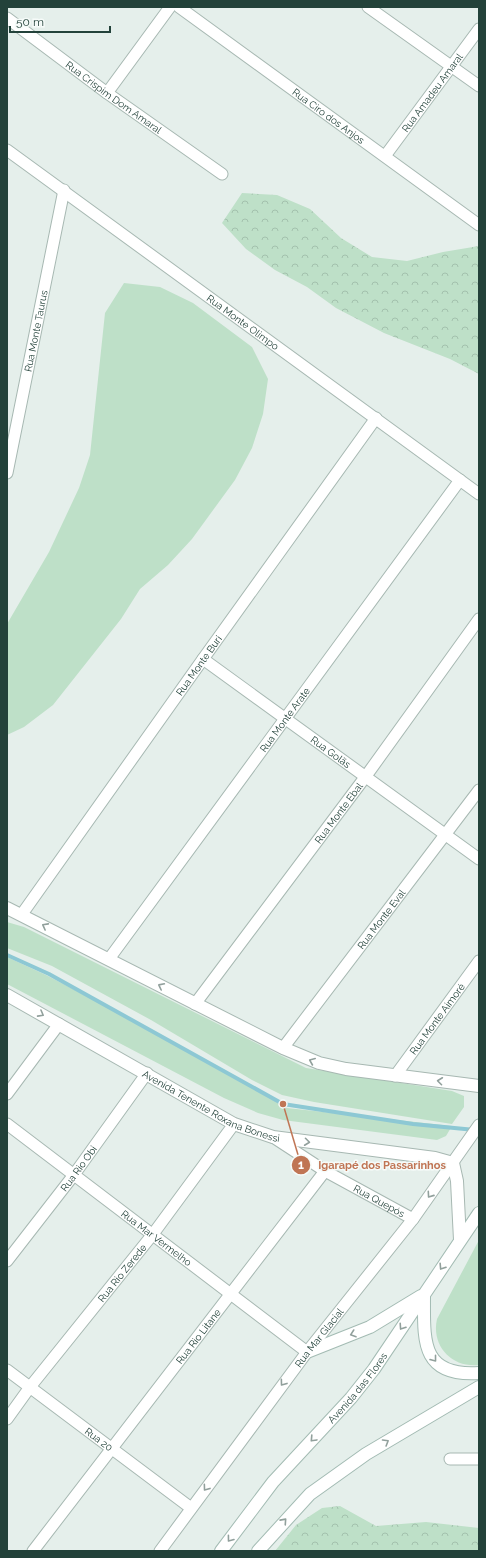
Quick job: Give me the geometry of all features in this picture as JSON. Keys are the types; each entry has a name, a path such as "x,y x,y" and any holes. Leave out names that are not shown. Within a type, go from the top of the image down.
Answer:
{"street":[{"path":"106,93 170,7"},
{"name":"Rua Ciro dos Anjos","path":"179,7 479,225"},
{"path":"368,7 479,86"},
{"name":"Rua Crispim Dom Amaral","path":"7,18 106,93 222,174"},
{"name":"Rua Amadeu Amaral","path":"384,156 479,29"},
{"name":"Rua Monte Olimpo","path":"7,150 64,190 479,494"},
{"name":"Rua Monte Taurus","path":"7,473 64,190"},
{"name":"Rua Monte Buri","path":"22,914 203,658 376,418"},
{"name":"Rua Monte Arate","path":"109,960 284,717 460,480"},
{"name":"Rua Monte Ebal","path":"195,1004 366,776 479,619"},
{"name":"Rua Golãs","path":"203,658 479,859"},
{"name":"Rua Monte Eval","path":"283,1048 479,790"},
{"path":"7,908 22,914 283,1048 319,1063 346,1069 479,1086"},
{"name":"Rua Monte Aimoré","path":"395,1076 479,961"},
{"name":"Avenida Tenente Roxana Bonessi","path":"7,995 234,1124 273,1137 436,1158 453,1163"},
{"path":"7,1094 59,1024"},
{"name":"Rua Rio Obi","path":"7,1261 73,1176 147,1074"},
{"name":"Rua Mar Vermelho","path":"7,1124 73,1176 153,1234 307,1352"},
{"name":"Rua Rio Zerede","path":"7,1419 30,1387 153,1234 234,1124"},
{"name":"Rua Mar Glacial","path":"160,1551 307,1352 413,1219 479,1125"},
{"path":"273,1137 325,1170"},
{"path":"453,1163 457,1181 460,1240"},
{"name":"Rua Quepós","path":"325,1170 413,1219"},
{"name":"Rua Rio Litane","path":"33,1551 231,1294 277,1230 325,1170"},
{"name":"Avenida das Flores","path":"221,1551 273,1482 352,1398 374,1369 479,1213"},
{"path":"307,1352 370,1328 424,1295"},
{"path":"424,1295 424,1331 427,1348 436,1363 456,1372 479,1373"},
{"name":"Rua 20","path":"7,1370 191,1508"},
{"path":"258,1551 310,1494 366,1454 479,1387"},
{"path":"450,1459 479,1459"}],"green space":[{"path":"242,193 277,195 310,209 341,238 372,257 407,261 443,252 479,246 479,374 450,359 384,333 336,308 307,287 275,270 246,249 222,223"},
{"path":"124,283 160,287 193,303 252,347 268,379 263,414 252,448 235,480 192,539 168,565 140,589 121,619 53,705 24,727 7,735 7,624 49,552 79,488 90,455 105,313"},
{"path":"7,922 24,927 306,1068 452,1091 464,1096 464,1107 452,1124 314,1102 282,1095 252,1080 151,1020 52,966 7,948"},
{"path":"7,957 46,975 155,1032 287,1108 452,1126 446,1136 437,1140 283,1120 258,1113 224,1098 7,984"},
{"path":"479,1240 479,1365 469,1365 452,1359 445,1353 437,1338 436,1329 437,1319"},
{"path":"340,1506 376,1526 426,1522 479,1528 479,1551 275,1551 296,1525 322,1508"}],"waterway":[{"path":"7,955 49,974 283,1104 413,1124 475,1130"}],"place":[{"name":"Igarapé dos Passarinhos","path":"283,1104"}]}
